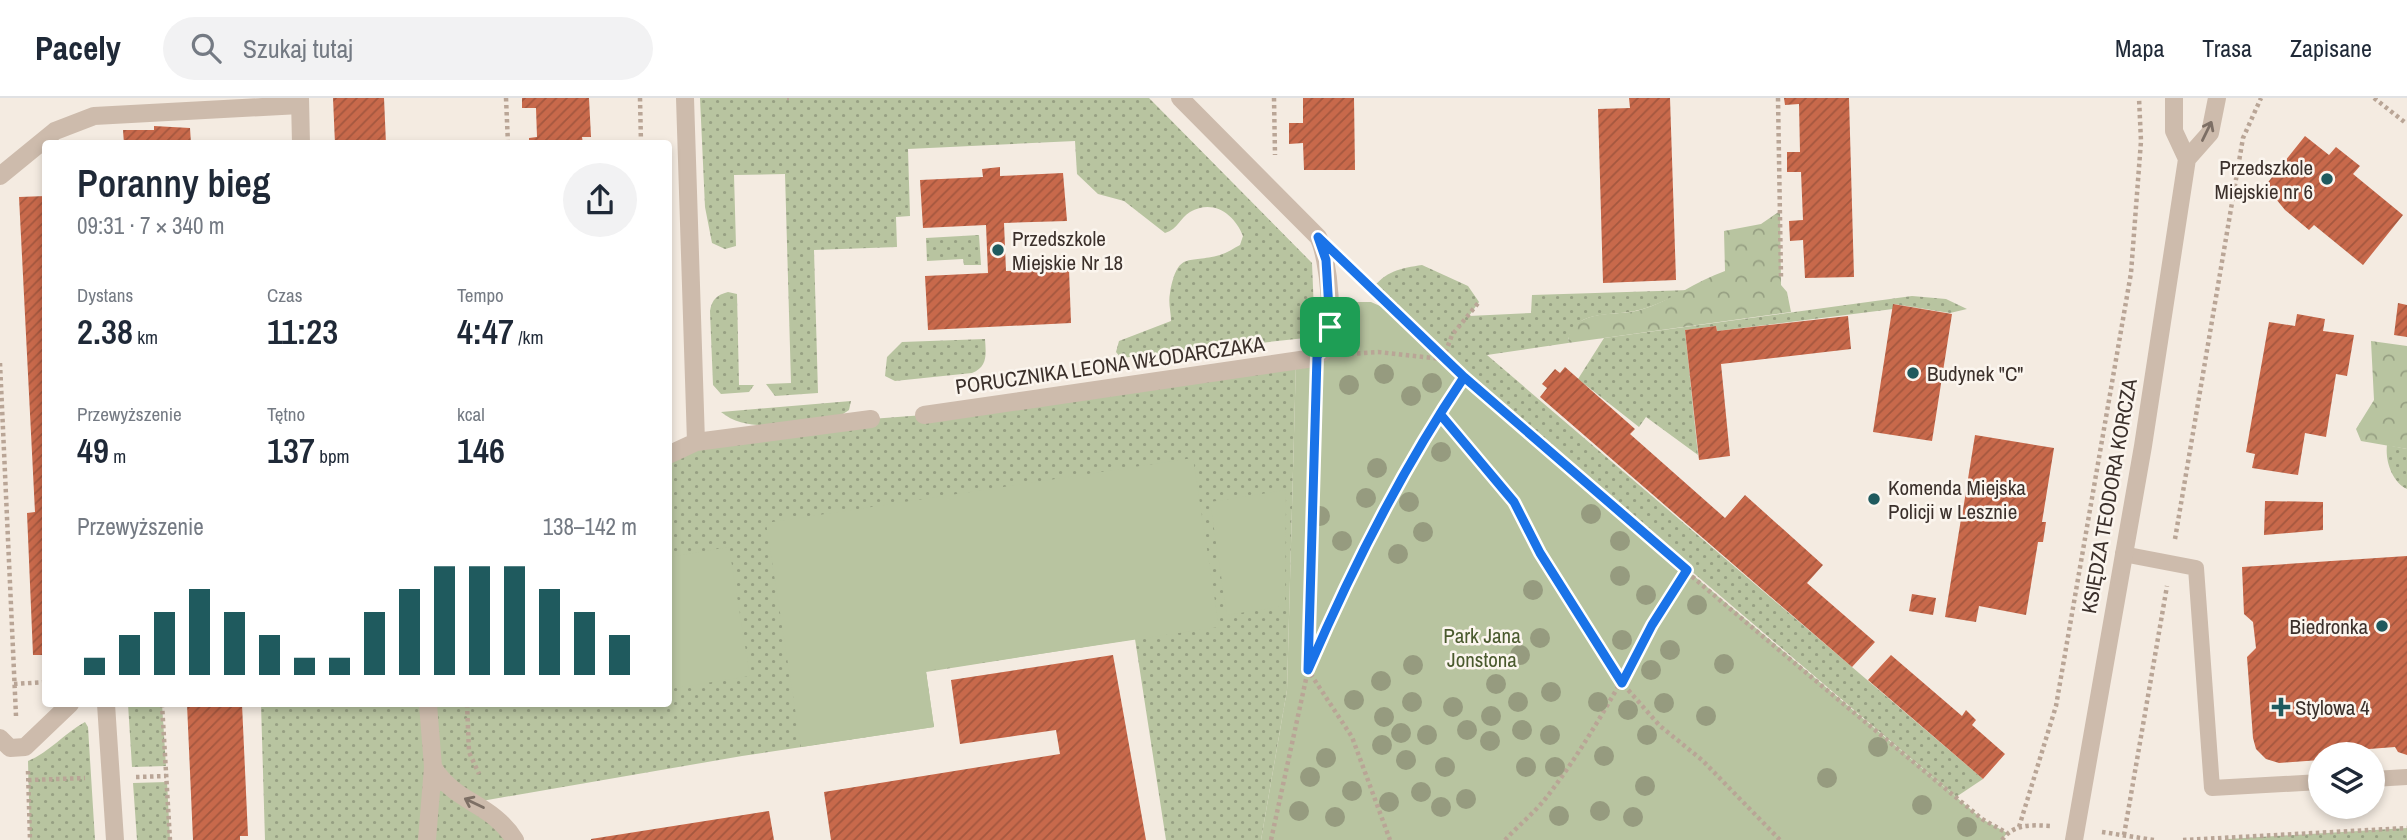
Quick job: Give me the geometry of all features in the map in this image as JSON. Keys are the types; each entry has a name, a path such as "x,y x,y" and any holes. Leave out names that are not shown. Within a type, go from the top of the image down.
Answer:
{"street":[{"path":"685,98 696,442"},
{"path":"1180,98 1318,237 1326,260 1330,335 1328,345 1317,356"},
{"path":"2174,98 2174,131 2187,159 2210,133 2217,98"},
{"path":"44,140 55,131 94,116 300,102 301,140"},
{"path":"0,176 42,142"},
{"name":"KSIĘDZA TEODORA KORCZA","path":"2074,840 2143,446 2187,159"},
{"name":"PORUCZNIKA LEONA WŁODARCZAKA","path":"924,415 1317,356"},
{"path":"672,453 696,442 872,419"},
{"path":"0,738 5,745 15,750 28,744 67,707"},
{"path":"106,707 115,840"},
{"path":"427,840 433,768 428,707"},
{"path":"433,768 443,783 457,795 493,813 515,840"}],"lane":[{"path":"2123,554 2196,568 2212,788 2308,783"},
{"path":"2385,778 2407,777"}],"path":[{"path":"506,98 508,140"},
{"path":"639,98 641,140"},
{"path":"1274,98 1276,195"},
{"path":"1778,98 1781,277"},
{"path":"2019,827 2056,706 2131,273 2141,141 2139,98"},
{"path":"2124,835 2243,138 2260,98"},
{"path":"2374,98 2407,124"},
{"path":"1318,237 1443,359 1687,570 1982,819 2007,833"},
{"path":"1443,359 1452,335 1479,302"},
{"path":"1271,840 1308,670 1317,356 1378,352 1443,359"},
{"path":"0,363 14,684 17,726 28,744 30,840"},
{"path":"1308,670 1344,587 1410,462 1464,377"},
{"path":"1440,414 1514,502 1540,553 1622,683 1660,726 1702,760 1780,840"},
{"path":"1505,840 1545,799 1622,683 1652,625 1687,570"},
{"path":"1308,670 1352,737 1390,840"},
{"path":"14,684 42,682"},
{"path":"163,707 170,840"},
{"path":"467,707 469,752"},
{"path":"2183,840 2407,828"}],"green space":[{"path":"700,98 1149,98 1312,263 1315,337 1121,358 1116,352 1119,341 1171,321 1170,293 1173,279 1181,264 1220,255 1240,245 1243,236 1229,215 1215,208 1199,208 1187,214 1173,229 1165,233 1124,201 1098,194 1077,174 1075,141 908,149 910,216 896,217 897,247 814,250 818,393 775,396 766,384 791,383 785,174 734,175 736,246 725,249 712,243 705,207"},
{"path":"1780,211 1781,285 1787,292 1791,312 1568,343 1572,328 1584,320 1599,315 1640,310 1725,271 1724,231 1761,224"},
{"path":"979,235 981,265 964,265 963,259 927,261 926,238"},
{"path":"1422,265 1468,286 1479,302 1469,316 1531,313 1532,295 1690,290 1645,308 1585,319 1571,332 1568,343 1487,355 1983,779 1956,797 1464,377 1372,290 1388,275"},
{"path":"728,292 737,294 739,385 754,385 749,392 721,394 713,385 710,311 716,298"},
{"path":"1912,296 1946,299 1967,309 1950,313 1894,304 1893,309 1717,331 1716,326 1685,330 1698,455 1646,417 1639,427 1578,379 1604,338"},
{"name":"Park Jana Jonstona","path":"1349,302 1371,302 1396,313 1443,359 1687,570 1982,819 2007,833 2002,840 1261,840 1287,690 1296,361 1317,356 1336,308"},
{"path":"985,339 986,355 983,364 972,373 895,381 885,376 887,357 902,342"},
{"path":"2371,341 2407,346 2407,449 2361,441 2356,429 2374,400"},
{"path":"1296,361 1287,690 1261,840 1166,840 1135,639 926,672 934,727 742,756 476,802 515,840 265,840 261,707 672,707 672,454 871,419 924,415"},
{"path":"851,401 849,410 840,416 778,425 747,424 733,420 721,412"},
{"path":"2387,445 2407,449 2407,489 2397,481 2391,470"},
{"path":"1193,458 1219,627 926,671 934,727 801,747 766,523"},
{"path":"1286,490 1285,606 1227,615 1210,502"},
{"path":"729,547 750,676 672,689 672,556"},
{"path":"128,707 162,707 166,766 132,767"},
{"path":"85,722 88,727 95,840 30,840 28,761"},
{"path":"167,782 170,840 137,840 133,783"},
{"path":"2407,828 2407,840 2224,840 2228,839"}],"building":[{"path":"333,98 384,98 386,140 335,140"},
{"path":"522,98 589,98 591,137 582,137 582,140 529,140 537,137 536,108 522,108"},
{"path":"1303,98 1354,98 1355,170 1304,170 1303,143 1289,144 1289,123 1303,123"},
{"path":"1629,98 1670,98 1676,280 1603,283 1598,109 1630,108"},
{"path":"1784,98 1849,98 1854,277 1805,278 1803,240 1790,241 1789,221 1803,220 1801,172 1787,172 1787,152 1800,152 1799,104 1785,105"},
{"path":"154,126 190,128 191,140 124,140 123,130 154,130"},
{"path":"2305,136 2329,155 2336,147 2360,166 2353,174 2403,215 2363,265 2314,225 2309,230 2285,210 2276,199 2278,197 2265,186"},
{"path":"1000,167 1000,176 1063,173 1067,221 1004,223 1006,271 1069,269 1071,323 928,330 925,276 988,273 986,225 923,228 920,180 983,177 982,169"},
{"path":"42,196 42,655 33,655 27,513 35,512 19,197"},
{"path":"2398,303 2407,305 2407,337 2394,335"},
{"name":"Budynek \"C\"","path":"1893,304 1952,314 1932,441 1873,432"},
{"path":"2297,314 2325,319 2323,331 2354,335 2347,376 2336,374 2326,437 2305,433 2298,475 2252,468 2255,454 2246,452 2269,322 2295,326"},
{"path":"1848,316 1851,349 1721,364 1730,456 1699,460 1685,330 1716,326 1717,331"},
{"path":"1565,367 1635,429 1630,434 1725,518 1745,495 1823,565 1807,583 1875,642 1852,667 1540,397 1547,388 1542,384 1555,369 1560,373"},
{"path":"1975,435 2054,448 2042,522 2046,522 2043,542 2038,542 2026,615 1979,606 1976,622 1945,617 1961,519 1956,518 1957,509 1963,510"},
{"path":"2265,501 2323,502 2323,530 2264,535"},
{"path":"2407,556 2407,755 2398,752 2395,747 2385,748 2385,742 2308,742 2308,761 2279,763 2266,759 2256,749 2247,657 2256,648 2253,622 2244,614 2242,567"},
{"path":"1912,594 1936,598 1933,615 1909,611"},
{"path":"1113,655 1146,840 831,840 824,792 1060,754 1056,730 960,744 951,680"},
{"path":"1891,655 1962,716 1966,710 1976,720 1972,725 2005,754 1983,779 1868,680"},
{"path":"187,707 242,707 248,836 240,836 240,840 193,840"},
{"path":"769,811 774,840 591,840 591,839"}],"place":[{"name":"Przedszkole Miejskie nr 6","path":"2327,179"},
{"name":"Przedszkole Miejskie Nr 18","path":"998,250"},
{"name":"Budynek \"C\"","path":"1913,373"},
{"name":"Komenda Miejska Policji w Lesznie","path":"1874,499"},
{"name":"Biedronka","path":"2382,626"},
{"name":"Stylowa 4","path":"2281,707"}],"route":[{"path":"1330,327 1326,260 1318,237 1464,377 1440,414 1514,502 1540,553 1622,683 1652,625 1687,570 1464,377 1440,414 1410,462 1344,587 1308,670 1317,356 1328,345 1330,327"}]}
